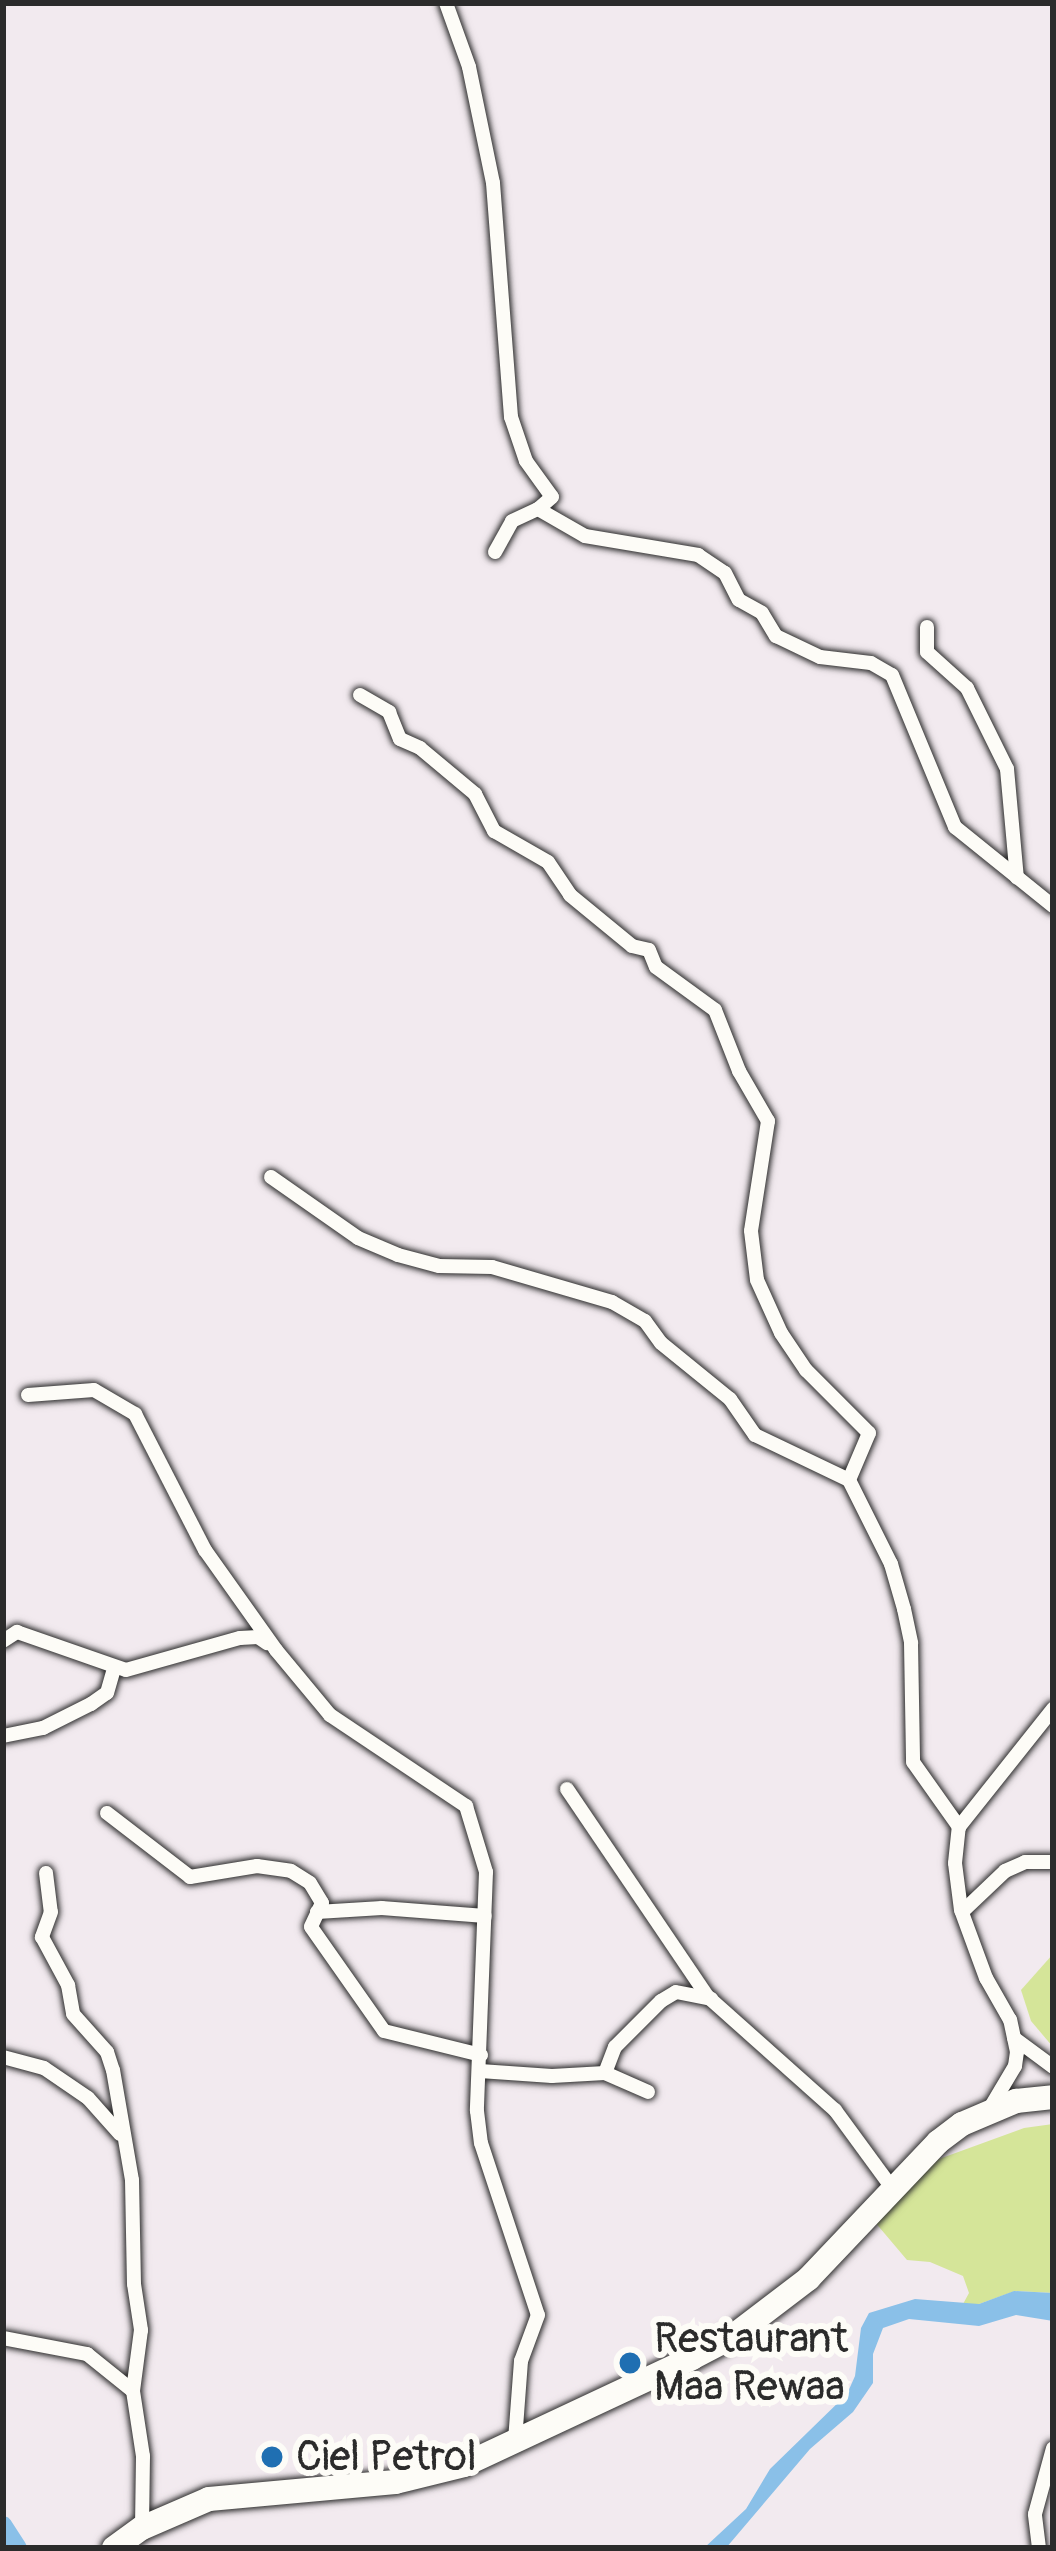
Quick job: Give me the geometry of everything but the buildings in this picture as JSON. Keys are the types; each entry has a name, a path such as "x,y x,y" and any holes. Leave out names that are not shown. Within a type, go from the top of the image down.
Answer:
{"highway":[{"path":"114,2548 181,2508 237,2493 427,2476 515,2440 732,2337 808,2278 938,2142 989,2109 1053,2097"}],"street":[{"path":"446,3 469,67 494,183 511,418 526,461 552,497 512,520 495,552"},
{"path":"538,508 584,536 628,539 698,555 725,573 739,600 762,614 776,636 820,657 871,663 892,675 955,826 1053,905"},
{"path":"927,627 927,652 967,688 1007,769 1017,878"},
{"path":"360,695 389,712 400,739 420,748 475,794 494,831 548,862 570,895 632,946 649,950 656,967 715,1010 739,1071 768,1121 751,1231 757,1280 781,1334 806,1370 869,1432 849,1480"},
{"path":"271,1178 358,1238 398,1255 439,1266 491,1267 612,1302 645,1321 661,1342 730,1399 754,1436 849,1480 891,1564 904,1609 911,1643 913,1762 959,1827"},
{"path":"28,1395 94,1390 135,1414 205,1550 275,1650 330,1714 466,1806 486,1872 482,2143 538,2315 521,2361 515,2440"},
{"path":"3,1641 16,1632 127,1670 240,1638 258,1637 275,1650"},
{"path":"3,1736 44,1728 91,1703 107,1693 114,1668"},
{"path":"989,2109 1015,2066 1014,2038 962,1912 955,1863 959,1827 1053,1708"},
{"path":"567,1789 711,2000 835,2110 892,2188"},
{"path":"107,1813 190,1877 257,1866 291,1871 310,1882 322,1903 311,1927 384,2031 481,2063 552,2076 604,2073 648,2092"},
{"path":"962,1912 1005,1871 1025,1862 1053,1862"},
{"path":"46,1873 51,1912 42,1937 68,1984 73,2014 107,2052 131,2180 134,2284 141,2330 133,2391 143,2456 142,2528"},
{"path":"317,1912 382,1908 485,1916"},
{"path":"604,2073 616,2048 661,2001 676,1992 711,2000"},
{"path":"1014,2038 1053,2067"},
{"path":"3,2057 59,2078 88,2098 120,2134"},
{"path":"4,2337 87,2354 133,2391"},
{"path":"1039,2548 1035,2514 1053,2448"}],"green space":[{"path":"1053,1954 1053,2047 1031,2021 1021,1990"},
{"path":"1053,2124 1053,2293 1015,2291 979,2304 963,2304 969,2293 963,2276 930,2262 907,2260 874,2221 939,2159 1024,2128"}],"water":[{"path":"1014,2291 1053,2293 1053,2321 1016,2315 979,2326 909,2319 883,2328 873,2354 873,2383 853,2412 810,2449 726,2548 704,2548 746,2509 770,2469 847,2394 855,2376 861,2328 869,2313 915,2299 979,2304"}],"waterway":[{"path":"3,2525 18,2548"}],"place":[{"name":"Restaurant Maa Rewaa","path":"630,2363"},
{"name":"Ciel Petrol","path":"272,2457"}]}
